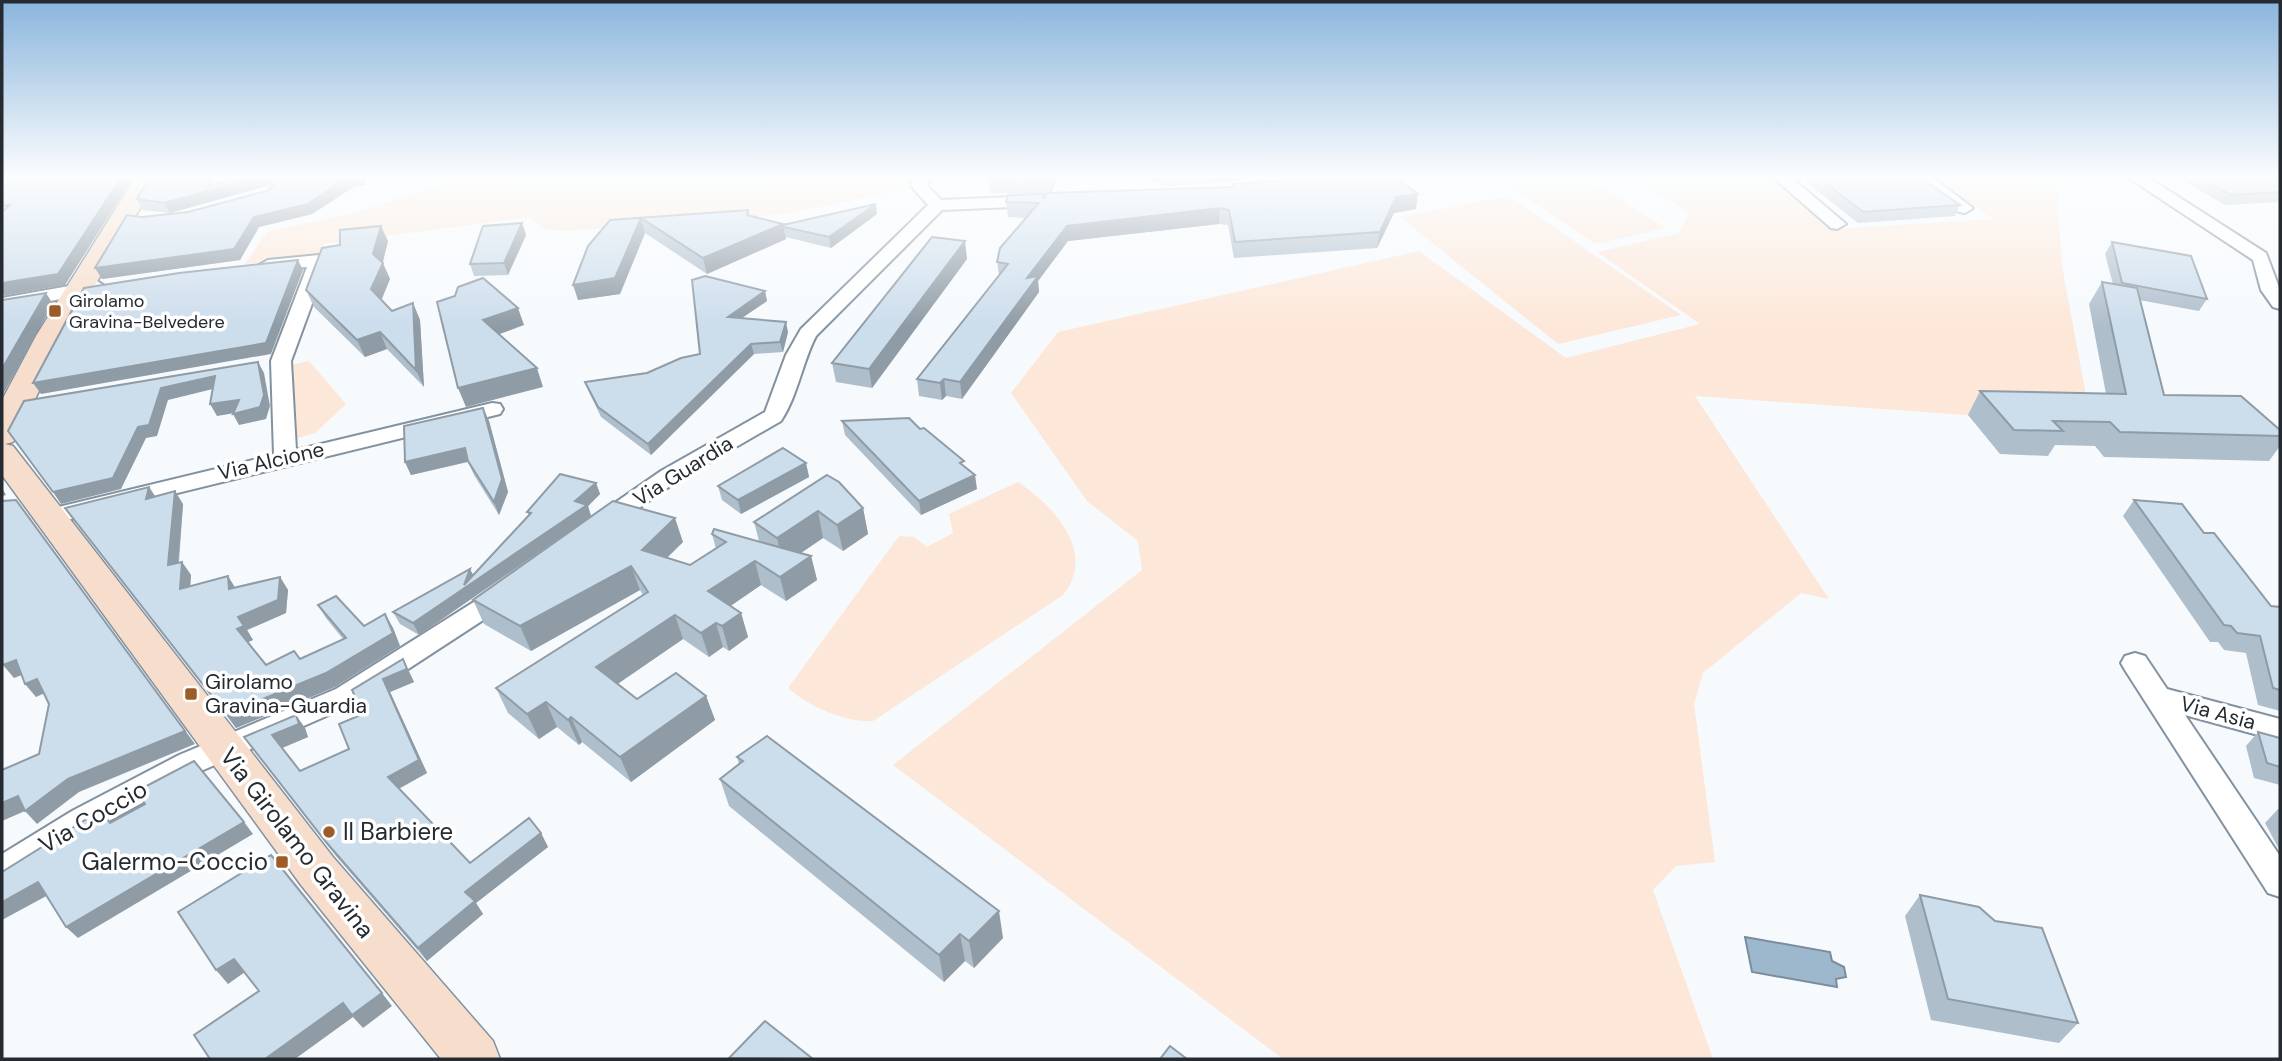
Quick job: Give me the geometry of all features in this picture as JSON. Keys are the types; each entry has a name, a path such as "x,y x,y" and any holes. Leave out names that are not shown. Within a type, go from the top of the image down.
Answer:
{"main road":[{"path":"2,435 78,290 129,228"},
{"name":"Via Girolamo Gravina","path":"2,453 33,506 317,871 474,1059"}],"street":[{"name":"Via Guardia","path":"580,539 669,476 773,416 796,355 808,333 914,228"},
{"path":"2214,228 2260,257 2266,265 2265,280 2269,291 2280,303"},
{"path":"252,267 319,260 281,361 285,456"},
{"path":"2,304 118,284"},
{"path":"254,366 281,361"},
{"name":"Via Alcione","path":"33,506 285,456 492,409"},
{"path":"223,750 346,696 448,633 526,579"},
{"path":"2134,663 2280,883"},
{"name":"Via Asia","path":"2157,697 2280,730"},
{"name":"Via Coccio","path":"2,871 83,820 190,763 223,750"}],"shaded area":[{"path":"287,228 450,228 324,244 316,257 245,264 267,232"},
{"path":"542,228 610,228 565,231"},
{"path":"1413,228 1555,228 1681,315 1558,344"},
{"path":"1571,228 1666,228 1595,244"},
{"path":"1682,228 2059,228 2062,266 2090,417 1968,415 1695,396 1829,599 1801,593 1703,673 1694,704 1715,862 1676,866 1653,890 1713,1059 1283,1059 893,765 1142,570 1138,541 1087,501 1011,393 1058,332 1419,251 1566,358 1700,324 1597,252 1679,233"},
{"path":"309,361 346,404 315,433 298,438 291,365"},
{"path":"1018,482 1045,504 1057,518 1073,547 1076,563 1072,579 1063,595 873,721 851,719 828,712 788,688 899,536 914,537 927,547 953,533 949,514"}],"water":[{"path":"1745,937 1830,952 1832,961 1844,967 1846,977 1836,979 1837,987 1752,972"}],"building":[{"path":"2,228 89,228 58,274 2,283"},
{"path":"119,228 247,228 234,249 95,268"},
{"path":"381,228 373,254 383,263 371,289 392,311 413,303 416,370 380,332 357,340 306,290 322,248 340,245 340,230"},
{"path":"482,228 520,228 504,263 470,264"},
{"path":"604,228 637,228 615,278 573,285 588,246"},
{"path":"656,228 775,228 703,258"},
{"path":"786,228 843,228 829,237"},
{"path":"1018,228 1066,228 1027,278 1038,276 960,382 944,379 940,383 917,379 1008,264 997,262 1000,248"},
{"path":"1232,228 1382,228 1380,232 1235,242"},
{"path":"932,237 965,241 869,369 832,363"},
{"path":"2112,242 2191,256 2207,299 2122,283"},
{"path":"298,260 266,343 33,383 84,288 179,273"},
{"path":"705,276 765,291 728,317 786,322 780,342 751,344 648,444 598,407 585,382 647,373 681,358 700,354 692,280"},
{"path":"483,278 518,308 483,320 537,368 458,388 437,302 455,296 458,287"},
{"path":"2102,282 2137,288 2164,395 2241,396 2280,430 2280,436 2120,432 2110,422 2053,421 2063,431 2014,430 1980,391 2126,394"},
{"path":"46,293 2,369 2,300"},
{"path":"258,362 264,395 260,407 233,414 239,400 210,404 215,376 161,388 149,425 138,427 113,478 53,492 8,431 24,401"},
{"path":"483,408 502,479 494,502 468,461 465,448 405,462 404,426"},
{"path":"909,418 964,461 960,463 975,475 919,501 842,421"},
{"path":"783,448 806,463 738,500 718,486"},
{"path":"560,474 596,483 575,501 587,505 413,623 393,612 470,569 464,585 531,513 527,512"},
{"path":"827,475 839,482 863,508 837,525 818,511 777,538 754,522"},
{"path":"149,487 146,499 175,491 168,565 182,562 180,589 228,576 229,589 280,577 278,600 238,617 244,626 237,629 266,665 294,651 300,659 346,638 318,605 336,596 364,626 385,614 393,633 326,673 226,714 65,508"},
{"path":"16,500 185,731 68,779 25,811 18,796 2,803 2,770 39,754 49,704 37,679 25,684 16,660 3,665 2,662 2,501"},
{"path":"2134,500 2182,504 2204,533 2214,533 2271,606 2280,607 2280,690 2273,688 2260,636 2237,633 2231,626 2224,625"},
{"path":"613,501 675,518 642,550 690,565 726,542 712,534 714,529 811,556 780,577 755,561 708,591 741,613 722,626 716,623 701,633 675,615 596,667 637,699 676,673 706,696 620,757 571,717 568,720 546,702 527,714 496,688 648,592 631,566 520,626 473,600"},
{"path":"403,659 407,669 383,679 419,760 388,777 470,863 529,818 541,833 465,892 475,901 418,948 326,842 244,737 296,715 299,724 272,735 300,771 349,749 339,724 363,714 352,690"},
{"path":"2258,732 2280,738 2280,767 2267,763"},
{"path":"767,736 999,911 969,941 960,934 939,955 720,779 743,761 737,757"},
{"path":"194,761 244,822 66,927 38,882 2,902 2,872 101,810 110,823 145,804 137,791"},
{"path":"271,855 382,993 352,1015 343,1003 265,1059 210,1059 194,1035 259,991 234,959 216,970 178,912"},
{"path":"1920,895 1979,907 1995,921 2042,928 2078,1023 1948,999"},
{"path":"765,1021 813,1059 729,1058"},
{"path":"1170,1046 1187,1059 1160,1059"}],"place":[{"name":"Girolamo Gravina-Belvedere","path":"55,311"},
{"name":"Girolamo Gravina-Guardia","path":"191,694"},
{"name":"Il Barbiere","path":"329,832"},
{"name":"Galermo-Coccio","path":"282,862"}]}
